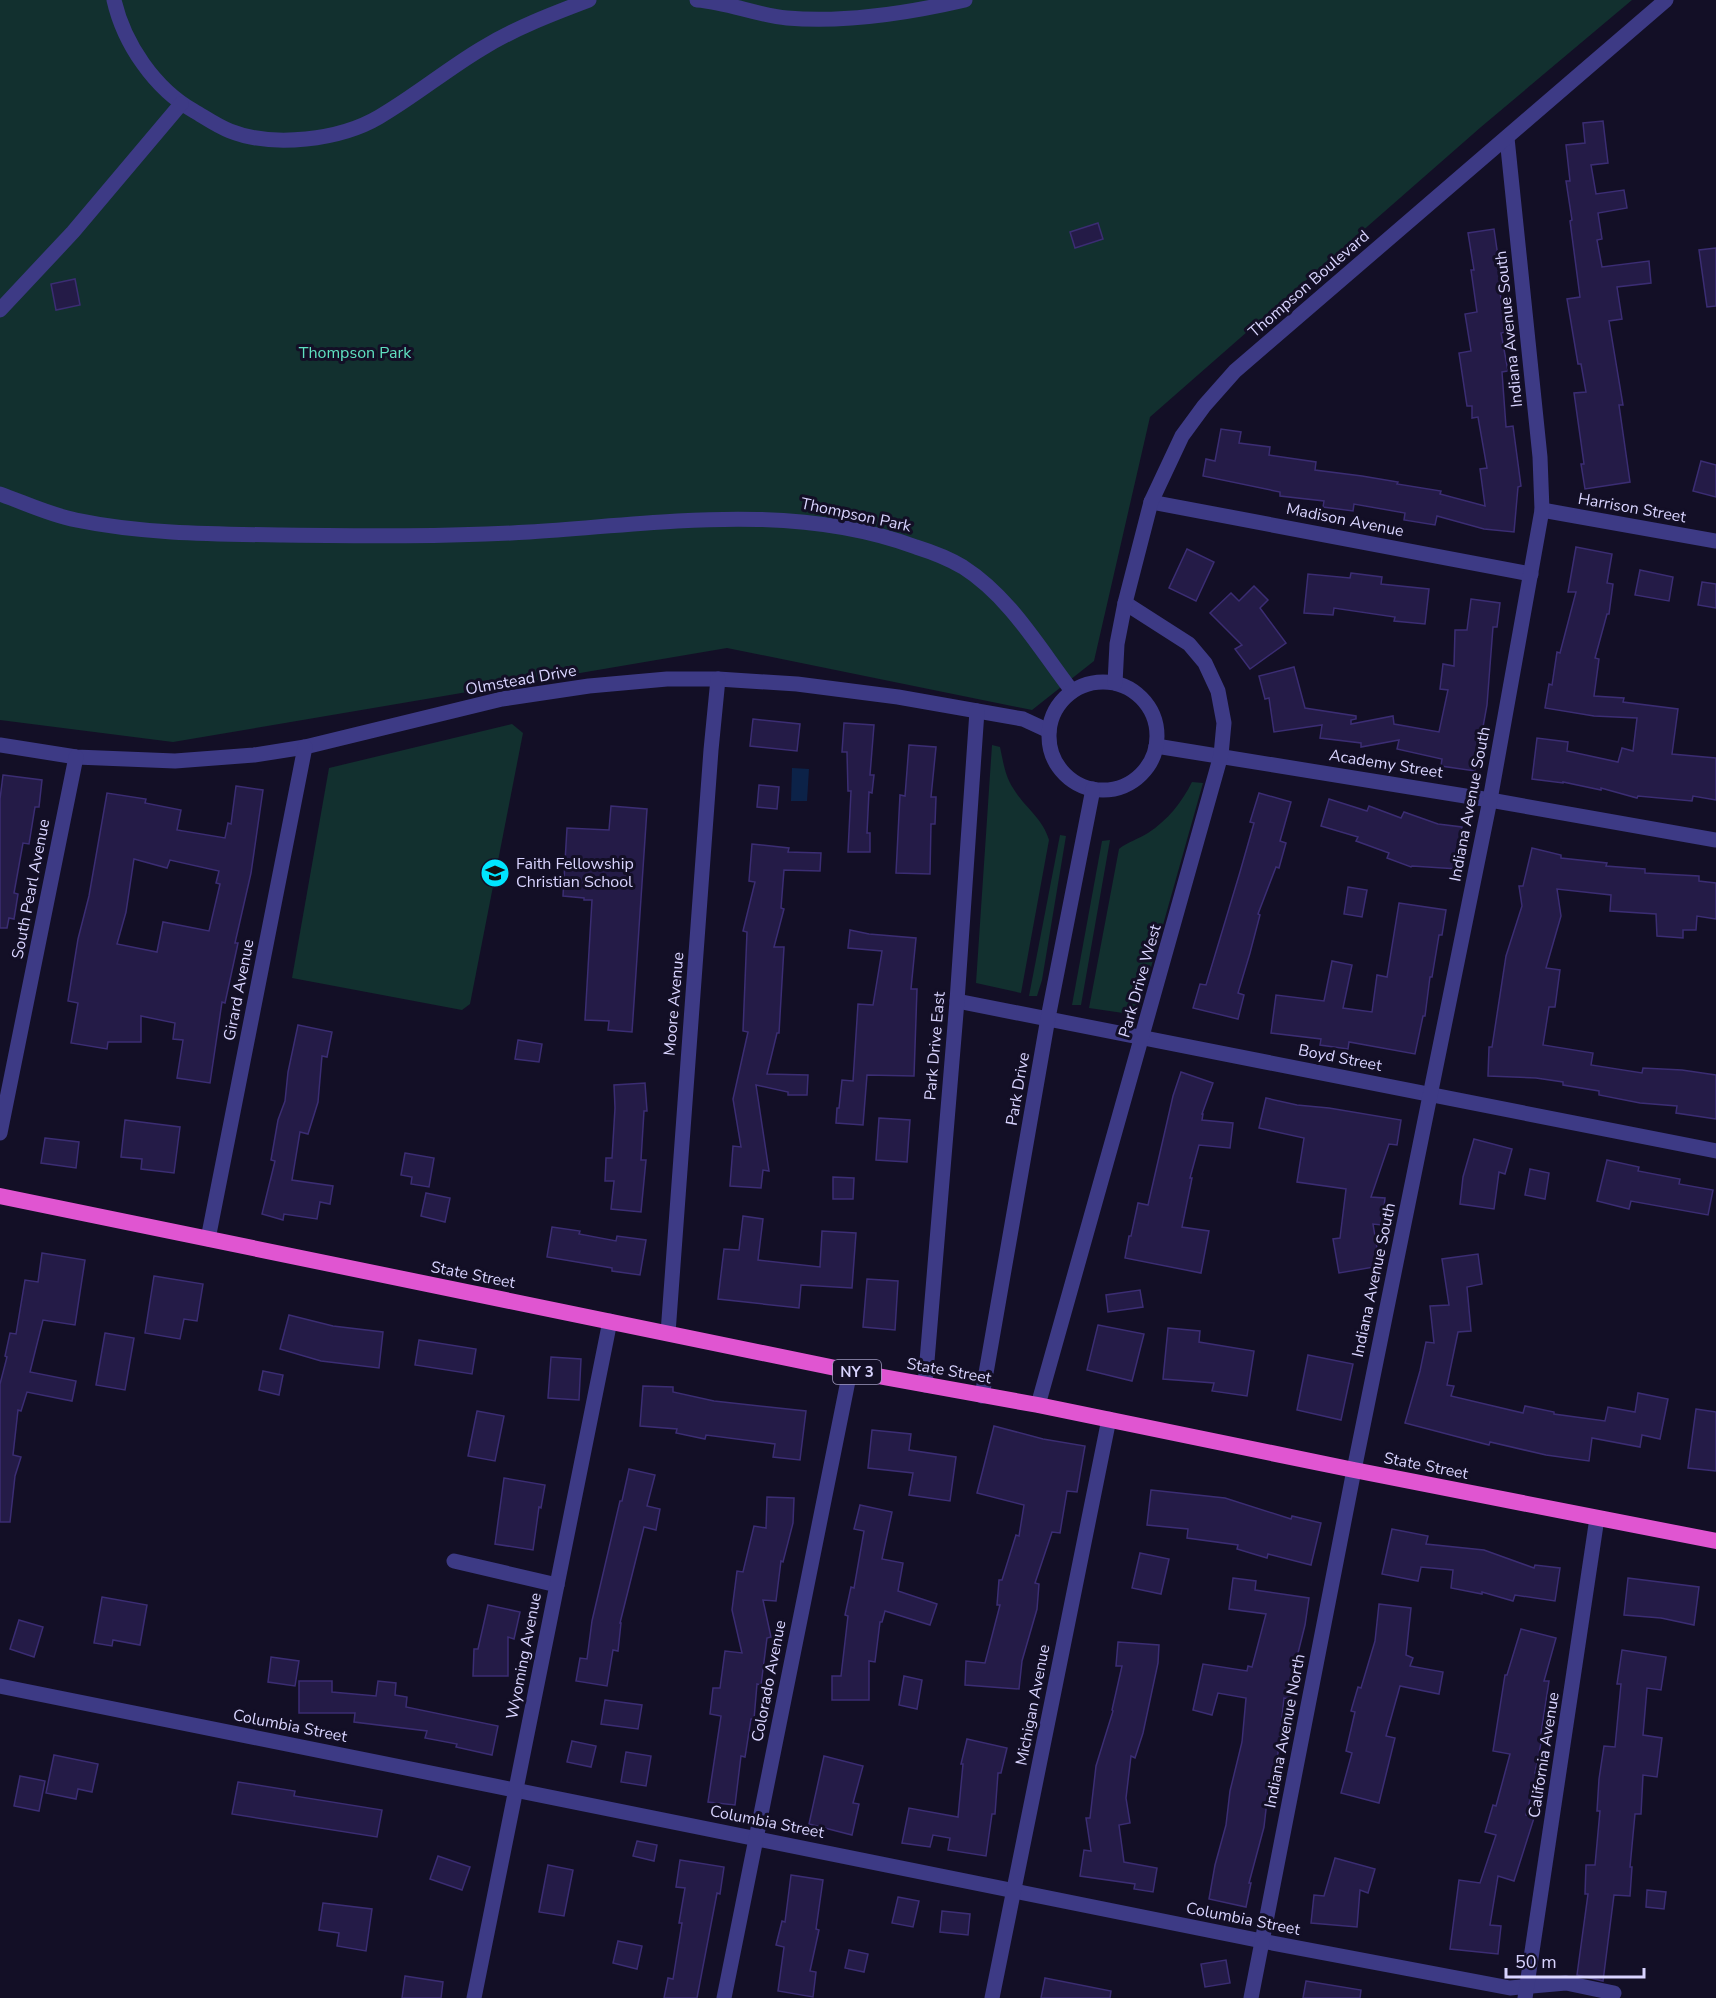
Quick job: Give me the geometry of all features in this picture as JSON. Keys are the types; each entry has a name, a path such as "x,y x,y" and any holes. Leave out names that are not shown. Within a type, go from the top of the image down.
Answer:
{"highway":[{"name":"State Street","path":"0,1196 850,1371 1038,1405 1716,1541"}],"street":[{"path":"114,0 117,15 138,57 163,87 181,104 230,131 252,137 290,141 335,134 357,128 379,118 482,48 530,22 589,0"},
{"path":"697,0 713,1 758,14 825,20 928,9 965,0"},
{"name":"Thompson Boulevard","path":"1115,683 1117,644 1125,603 1151,502 1182,436 1204,406 1235,371 1666,0"},
{"path":"0,310 73,232 181,104"},
{"name":"Indiana Avenue South","path":"1354,1470 1490,800 1542,510 1540,457 1507,138"},
{"name":"Thompson Park","path":"0,494 74,520 121,528 233,534 374,536 526,532 682,521 788,520 819,523 894,539 945,557 964,568 1016,614 1072,691"},
{"name":"Madison Avenue","path":"1151,502 1531,574"},
{"name":"Harrison Street","path":"1542,510 1716,541"},
{"name":"Park Drive West","path":"1038,1405 1221,755 1224,723 1218,691 1205,663 1189,644 1125,603"},
{"name":"Olmstead Drive","path":"0,745 76,758 175,761 254,755 305,747 502,699 589,686 667,679 718,678 796,684 898,697 1023,719 1049,731"},
{"name":"Moore Avenue","path":"668,1333 718,678"},
{"path":"1093,683 1115,683 1130,689 1143,700 1152,714 1156,730 1156,746 1150,762 1140,775 1126,785 1109,789 1093,789 1077,784 1055,762 1050,747 1049,731 1060,702 1072,691 1093,683"},
{"name":"Park Drive East","path":"925,1385 957,1001 977,711"},
{"name":"Academy Street","path":"1156,746 1490,800 1716,840"},
{"name":"Girard Avenue","path":"208,1239 305,747"},
{"name":"South Pearl Avenue","path":"0,1133 76,758"},
{"name":"Park Drive","path":"982,1396 1048,1017 1093,789"},
{"name":"Boyd Street","path":"957,1001 1048,1017 1716,1151"},
{"name":"Wyoming Avenue","path":"474,1998 610,1321"},
{"name":"Colorado Avenue","path":"724,1998 850,1371"},
{"name":"Michigan Avenue","path":"992,1998 1109,1419"},
{"name":"Indiana Avenue North","path":"1251,1998 1354,1470"},
{"name":"California Avenue","path":"1526,1993 1598,1518"},
{"path":"454,1561 557,1585"},
{"name":"Columbia Street","path":"0,1686 1526,1993 1539,1984 1566,1983 1614,1993"}],"green space":[{"name":"Thompson Park","path":"0,0 1632,0 1481,127 1150,417 1094,661 1032,710 727,648 173,742 0,720"},
{"path":"512,724 523,733 470,1004 462,1010 292,978 329,768"},
{"path":"992,745 1000,747 1010,783 1017,795 1038,819 1049,840 1021,993 976,983"},
{"path":"1192,782 1203,783 1139,1010 1130,1014 1089,1008 1119,849 1148,833 1162,822 1184,797"},
{"path":"1060,835 1066,836 1042,980 1037,996 1029,996"},
{"path":"1110,840 1081,1005 1072,1005 1102,841"}],"water":[{"path":"792,768 809,769 807,801 791,801"}],"building":[{"path":"1603,121 1608,163 1591,165 1596,194 1624,190 1627,208 1598,213 1602,239 1597,240 1602,267 1649,261 1651,283 1617,287 1622,319 1609,321 1623,405 1619,405 1630,482 1585,489 1581,464 1584,464 1574,393 1586,392 1581,364 1578,364 1567,299 1580,297 1566,181 1570,181 1566,145 1585,143 1583,123"},
{"path":"1098,223 1103,239 1075,248 1070,232"},
{"path":"1494,229 1506,332 1501,333 1508,371 1502,372 1506,427 1513,426 1521,486 1518,487 1514,532 1484,529 1437,516 1435,525 1404,520 1405,513 1354,504 1353,511 1323,507 1324,501 1280,496 1280,492 1203,476 1206,459 1215,461 1221,429 1241,432 1239,443 1270,447 1269,455 1316,462 1315,470 1398,482 1397,484 1441,491 1440,494 1485,506 1480,469 1487,468 1478,417 1472,418 1472,406 1467,406 1459,353 1471,351 1465,314 1477,312 1468,233"},
{"path":"1716,248 1716,306 1707,307 1699,250"},
{"path":"75,279 80,305 56,310 51,284"},
{"path":"1701,461 1716,465 1716,497 1693,491"},
{"path":"1576,547 1612,554 1607,583 1613,584 1609,614 1607,614 1595,658 1599,659 1594,696 1624,698 1623,702 1678,709 1672,754 1716,758 1716,800 1693,796 1692,801 1638,796 1637,798 1601,788 1601,790 1563,782 1532,779 1537,738 1568,742 1567,751 1618,762 1622,748 1633,751 1637,718 1594,716 1545,708 1549,684 1552,685 1557,652 1560,653 1576,592 1568,592"},
{"path":"1187,549 1214,562 1196,601 1169,588"},
{"path":"1640,570 1673,577 1669,601 1635,595"},
{"path":"1351,573 1382,577 1381,584 1429,589 1425,624 1394,621 1395,617 1334,608 1333,615 1304,613 1308,574 1350,578"},
{"path":"1702,582 1716,584 1716,608 1698,605"},
{"path":"1254,586 1268,600 1260,608 1286,643 1250,669 1235,649 1242,645 1210,613 1231,593 1239,601"},
{"path":"1471,599 1500,603 1497,627 1493,627 1487,705 1475,771 1441,766 1442,759 1397,749 1399,740 1361,747 1361,743 1320,738 1322,725 1274,732 1269,698 1265,699 1259,676 1294,667 1305,708 1356,716 1356,719 1351,720 1351,724 1393,716 1394,724 1439,732 1448,690 1440,689 1443,664 1454,666 1455,630 1467,630"},
{"path":"753,719 800,724 797,751 750,746"},
{"path":"844,723 874,725 870,775 874,775 872,793 869,792 867,833 870,833 870,852 848,852 851,791 848,791 847,752 842,752"},
{"path":"909,745 936,747 931,797 936,797 935,824 931,824 930,874 896,873 900,795 905,796"},
{"path":"3,775 42,780 39,807 35,807 29,844 23,843 14,893 18,894 14,919 9,918 7,928 0,928 0,799"},
{"path":"759,785 779,787 777,809 757,807"},
{"path":"236,786 263,790 251,873 235,943 238,943 225,1003 222,1002 210,1083 177,1078 183,1040 173,1039 175,1023 141,1016 141,1042 108,1042 107,1049 71,1043 78,1003 68,1001 107,793 146,799 145,803 181,810 177,830 225,838 228,823 231,824","holes":["134,859 167,868 170,860 219,871 216,883 220,884 209,931 163,922 157,952 117,944 126,912"]},
{"path":"1259,793 1291,802 1280,841 1286,843 1279,868 1276,867 1258,914 1260,915 1238,993 1244,995 1238,1019 1193,1008 1200,984 1206,985 1254,823 1250,822"},
{"path":"1329,799 1367,811 1369,806 1401,818 1404,812 1438,824 1462,827 1458,869 1411,867 1387,858 1389,853 1356,841 1358,837 1321,826"},
{"path":"611,806 647,809 632,1032 608,1030 609,1021 585,1020 592,900 563,896 567,828 609,830"},
{"path":"752,844 789,848 788,852 821,853 820,871 784,870 781,908 784,909 774,947 784,947 779,1033 777,1033 767,1074 808,1075 807,1095 788,1095 788,1092 756,1085 769,1171 763,1170 761,1188 730,1186 733,1146 741,1147 733,1099 748,1032 743,1031 747,932 743,931 755,882 749,881"},
{"path":"1532,848 1561,855 1561,858 1607,863 1606,866 1645,869 1645,873 1699,876 1699,881 1716,883 1716,919 1697,916 1696,930 1683,930 1683,938 1657,936 1656,914 1610,911 1611,895 1557,889 1561,916 1546,968 1560,970 1555,1007 1549,1007 1543,1045 1593,1053 1591,1065 1642,1073 1643,1068 1716,1075 1716,1119 1676,1113 1677,1106 1640,1103 1599,1095 1599,1091 1563,1085 1563,1082 1536,1078 1488,1076 1489,1047 1492,1047 1506,956 1522,906 1519,886 1523,886"},
{"path":"1348,887 1367,890 1362,917 1344,914"},
{"path":"1399,903 1446,910 1415,1054 1349,1042 1348,1049 1320,1045 1321,1039 1271,1033 1276,995 1324,1001 1332,961 1352,965 1343,1008 1372,1012 1377,975 1387,977"},
{"path":"850,930 916,938 911,989 917,989 914,1076 867,1075 863,1125 836,1123 837,1108 839,1108 842,1080 853,1081 858,1004 873,1005 882,951 848,948"},
{"path":"298,1025 332,1032 327,1057 322,1056 318,1102 308,1134 300,1132 292,1180 333,1186 330,1204 320,1202 317,1219 284,1214 283,1220 262,1214 275,1161 271,1160 278,1120 285,1101 288,1072"},
{"path":"518,1040 542,1044 539,1062 515,1059"},
{"path":"1181,1072 1213,1083 1202,1120 1233,1123 1230,1148 1199,1145 1190,1178 1192,1178 1182,1227 1209,1231 1201,1273 1125,1258 1138,1203 1148,1205 1173,1096"},
{"path":"645,1083 647,1111 644,1111 641,1160 646,1160 641,1212 611,1209 614,1181 605,1181 606,1158 612,1158 614,1085"},
{"path":"1266,1098 1297,1105 1401,1120 1397,1145 1389,1144 1371,1197 1385,1198 1382,1225 1373,1224 1380,1266 1339,1273 1333,1239 1340,1238 1346,1189 1297,1182 1304,1138 1259,1128"},
{"path":"879,1118 910,1120 907,1162 876,1160"},
{"path":"125,1120 180,1127 174,1173 141,1169 142,1159 121,1157"},
{"path":"45,1138 79,1142 76,1168 41,1163"},
{"path":"1474,1139 1512,1149 1505,1174 1499,1172 1494,1209 1460,1204 1463,1177"},
{"path":"405,1153 434,1158 429,1187 411,1184 412,1177 401,1175"},
{"path":"1607,1160 1639,1167 1638,1171 1680,1179 1679,1184 1713,1190 1708,1215 1631,1201 1629,1209 1597,1201"},
{"path":"1530,1169 1549,1173 1545,1199 1525,1195"},
{"path":"833,1177 854,1178 853,1199 833,1199"},
{"path":"426,1193 450,1198 445,1222 421,1216"},
{"path":"743,1216 763,1219 758,1260 820,1267 822,1231 856,1233 852,1288 801,1285 799,1308 718,1299 724,1249 739,1250"},
{"path":"552,1227 580,1231 579,1234 616,1241 617,1236 646,1240 640,1275 547,1257"},
{"path":"42,1253 85,1260 75,1325 43,1320 30,1372 76,1381 72,1401 27,1392 21,1411 18,1410 13,1455 21,1457 15,1476 10,1522 0,1522 0,1384 10,1333 16,1334 25,1280 38,1282"},
{"path":"1478,1254 1482,1284 1467,1287 1471,1331 1458,1332 1447,1385 1454,1386 1451,1396 1523,1413 1525,1406 1554,1412 1554,1414 1605,1421 1608,1407 1635,1412 1638,1393 1668,1399 1660,1439 1642,1435 1640,1447 1592,1438 1589,1461 1546,1455 1490,1442 1489,1445 1405,1423 1426,1342 1434,1343 1430,1306 1449,1305 1442,1259"},
{"path":"154,1276 203,1284 197,1321 184,1319 180,1339 145,1333"},
{"path":"867,1279 898,1281 895,1330 863,1327"},
{"path":"1140,1290 1143,1307 1108,1312 1106,1295"},
{"path":"289,1315 333,1326 383,1332 379,1368 321,1361 280,1349"},
{"path":"1098,1325 1144,1334 1132,1381 1087,1370"},
{"path":"1168,1328 1200,1331 1199,1342 1254,1351 1247,1396 1212,1391 1214,1383 1163,1379"},
{"path":"105,1333 134,1338 125,1390 96,1385"},
{"path":"419,1340 476,1349 472,1374 415,1365"},
{"path":"1308,1355 1353,1364 1341,1420 1297,1410"},
{"path":"551,1357 581,1359 579,1400 548,1398"},
{"path":"263,1371 283,1375 279,1395 259,1390"},
{"path":"643,1386 673,1387 673,1392 714,1401 806,1411 800,1460 773,1457 775,1444 706,1435 705,1439 676,1433 677,1429 640,1426"},
{"path":"1696,1409 1716,1412 1716,1471 1688,1468"},
{"path":"477,1411 504,1416 495,1461 468,1456"},
{"path":"994,1426 1043,1439 1085,1446 1077,1492 1067,1491 1060,1533 1052,1532 1035,1583 1039,1584 1037,1609 1022,1661 1019,1689 965,1685 966,1661 985,1663 1000,1605 997,1605 999,1580 1002,1580 1016,1535 1019,1536 1024,1505 977,1493"},
{"path":"872,1430 911,1434 909,1450 956,1457 950,1501 909,1495 913,1473 868,1468"},
{"path":"629,1469 655,1475 647,1506 660,1509 656,1530 644,1527 620,1623 618,1651 613,1650 607,1686 576,1681 580,1658 587,1659 592,1621"},
{"path":"504,1478 545,1485 541,1508 539,1507 533,1550 495,1544"},
{"path":"1151,1490 1225,1498 1291,1519 1292,1516 1321,1523 1311,1565 1268,1554 1267,1558 1237,1549 1238,1545 1187,1538 1188,1529 1147,1525"},
{"path":"767,1497 794,1498 793,1523 783,1562 781,1561 776,1601 763,1600 771,1637 767,1638 761,1685 757,1684 754,1719 751,1719 745,1757 741,1756 735,1805 708,1802 721,1716 710,1714 713,1688 720,1688 725,1651 742,1653 732,1610 737,1571 743,1572 754,1526 766,1528"},
{"path":"860,1505 892,1512 882,1559 903,1563 898,1591 937,1604 930,1625 885,1611 882,1622 880,1622 875,1662 869,1661 869,1700 832,1700 832,1676 841,1676 848,1616 845,1615 851,1587 854,1588 864,1531 854,1529"},
{"path":"1392,1529 1428,1536 1426,1544 1484,1550 1534,1568 1535,1565 1560,1568 1555,1601 1515,1595 1513,1601 1482,1592 1482,1594 1451,1588 1453,1570 1421,1567 1418,1581 1382,1574"},
{"path":"1140,1553 1169,1559 1161,1594 1132,1588"},
{"path":"1233,1578 1256,1581 1255,1590 1309,1598 1293,1673 1290,1699 1284,1698 1277,1762 1272,1784 1269,1783 1264,1827 1249,1883 1251,1883 1246,1907 1209,1899 1242,1742 1246,1698 1218,1693 1212,1715 1193,1710 1203,1664 1247,1671 1248,1666 1252,1667 1266,1614 1229,1609"},
{"path":"1628,1578 1699,1587 1694,1625 1661,1618 1624,1615"},
{"path":"102,1597 147,1605 140,1645 113,1640 112,1646 94,1643"},
{"path":"1379,1604 1411,1608 1406,1655 1413,1658 1410,1666 1443,1672 1439,1694 1400,1686 1386,1736 1395,1738 1379,1803 1341,1793 1352,1753 1346,1751 1355,1712 1351,1711 1358,1687 1361,1688 1375,1641"},
{"path":"488,1605 520,1612 514,1639 508,1637 508,1676 473,1676 474,1649 478,1649"},
{"path":"19,1620 43,1627 34,1657 10,1649"},
{"path":"1521,1629 1556,1638 1544,1681 1549,1681 1541,1733 1543,1733 1535,1773 1537,1774 1526,1815 1534,1818 1514,1881 1498,1876 1490,1925 1501,1926 1498,1954 1450,1949 1459,1880 1480,1883 1496,1835 1485,1832 1493,1805 1496,1806 1510,1754 1493,1751 1505,1675 1507,1675"},
{"path":"1118,1642 1159,1645 1158,1663 1143,1733 1135,1758 1131,1756 1126,1798 1130,1823 1119,1825 1124,1862 1157,1868 1153,1892 1134,1889 1135,1884 1080,1876 1084,1850 1091,1851 1086,1818 1090,1818 1096,1766 1113,1711 1122,1666 1116,1666"},
{"path":"1622,1650 1666,1657 1661,1690 1647,1688 1643,1735 1662,1738 1657,1777 1643,1775 1641,1814 1635,1814 1630,1896 1614,1895 1603,1981 1577,1975 1588,1894 1585,1894 1586,1865 1595,1865 1600,1811 1597,1811 1599,1779 1604,1746 1615,1747 1621,1684 1617,1684"},
{"path":"271,1657 299,1661 295,1686 268,1682"},
{"path":"904,1676 922,1680 917,1709 899,1705"},
{"path":"299,1681 332,1681 332,1692 376,1696 378,1681 396,1683 395,1695 407,1697 406,1707 498,1726 492,1755 456,1747 457,1744 425,1738 427,1731 354,1722 355,1713 299,1713"},
{"path":"605,1700 642,1705 638,1729 601,1724"},
{"path":"967,1739 1007,1748 1001,1773 998,1773 995,1814 992,1814 986,1856 948,1850 950,1838 933,1835 930,1847 902,1843 909,1808 958,1817 963,1764 961,1764"},
{"path":"572,1741 596,1746 591,1767 567,1762"},
{"path":"626,1752 651,1756 646,1786 621,1782"},
{"path":"54,1755 98,1764 92,1792 78,1789 76,1799 46,1793"},
{"path":"824,1756 863,1766 853,1803 859,1804 852,1835 809,1824"},
{"path":"20,1776 45,1781 39,1811 14,1806"},
{"path":"238,1782 295,1791 294,1796 382,1810 377,1837 232,1814"},
{"path":"637,1841 657,1845 654,1861 633,1856"},
{"path":"438,1856 470,1867 462,1890 430,1879"},
{"path":"1335,1858 1375,1869 1368,1893 1360,1890 1357,1927 1311,1923 1314,1895 1324,1896"},
{"path":"680,1860 724,1867 697,1998 664,1998 668,1978 673,1979 682,1923 679,1923 685,1888 676,1887"},
{"path":"548,1865 573,1870 564,1916 539,1912"},
{"path":"791,1875 823,1880 816,1929 819,1930 810,1971 816,1972 813,1997 778,1991 784,1947 776,1945 782,1921 785,1922"},
{"path":"1647,1890 1666,1892 1664,1909 1646,1907"},
{"path":"898,1897 919,1901 913,1927 892,1923"},
{"path":"323,1903 372,1909 366,1951 337,1946 339,1933 319,1930"},
{"path":"942,1911 970,1914 968,1935 940,1932"},
{"path":"618,1941 642,1946 637,1969 613,1963"},
{"path":"849,1950 868,1954 864,1972 845,1968"},
{"path":"1226,1960 1230,1983 1205,1987 1201,1964"},
{"path":"405,1976 443,1982 441,1998 402,1998"},
{"path":"1045,1978 1111,1991 1110,1998 1041,1998"},
{"path":"1306,1981 1361,1990 1360,1998 1303,1998"}],"place":[{"name":"Faith Fellowship Christian School","path":"495,873"}]}
